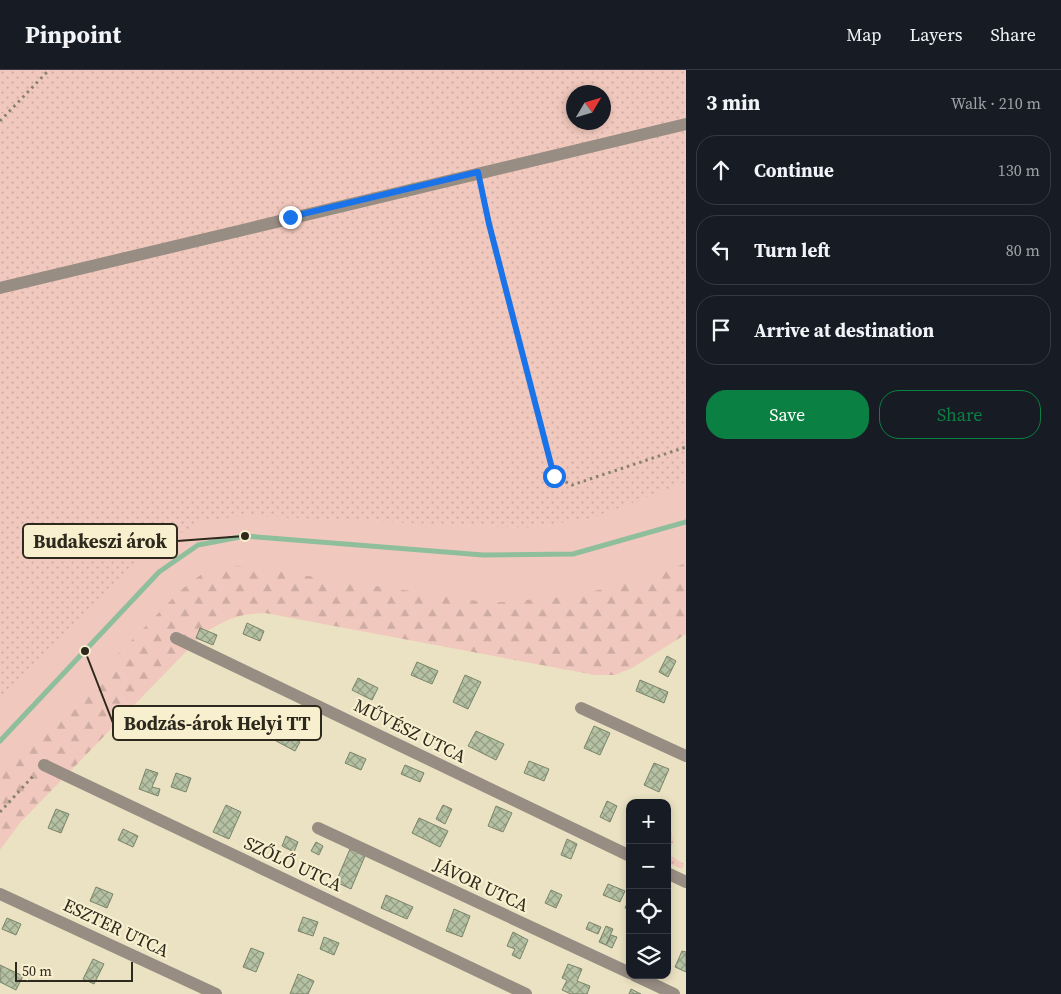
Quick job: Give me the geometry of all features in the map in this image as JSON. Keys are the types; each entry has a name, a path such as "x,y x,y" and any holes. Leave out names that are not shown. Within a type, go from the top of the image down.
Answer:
{"street":[{"path":"0,288 478,172 686,124"},
{"name":"MŰVÉSZ UTCA","path":"176,638 626,854"},
{"path":"581,708 686,756"},
{"name":"SZŐLŐ UTCA","path":"44,765 526,994"},
{"name":"JÁVOR UTCA","path":"318,828 626,972"},
{"path":"671,876 686,882"},
{"name":"ESZTER UTCA","path":"0,894 216,994"},
{"path":"642,979 674,994"}],"path":[{"path":"0,120 49,70"},
{"path":"478,172 489,224 554,476 572,485 686,447"},
{"path":"0,812 44,765"}],"green space":[{"path":"0,70 686,70 686,482 592,519 523,528 243,516 135,565 0,699"},
{"path":"686,482 686,634 632,668 615,675 595,675 265,613 240,616 226,621 203,634 20,823 0,850 0,699 135,565 198,522 243,516 523,528 592,519"},
{"path":"686,482 686,563 647,578 574,596 491,603 226,564 203,573 181,590 0,775 0,699 135,565 198,522 243,516 523,528 592,519"},
{"path":"671,830 673,842 671,847"},
{"path":"671,856 684,864 682,869 671,864"}],"building":[{"path":"247,623 264,631 260,641 243,634"},
{"path":"200,628 217,635 213,645 196,638"},
{"path":"667,656 676,661 668,677 659,672"},
{"path":"417,662 438,671 432,684 411,675"},
{"path":"465,675 481,682 468,709 453,702"},
{"path":"358,678 378,688 372,700 352,690"},
{"path":"640,680 668,692 664,703 636,691"},
{"path":"594,726 610,733 600,755 584,748"},
{"path":"476,731 504,744 496,760 468,746"},
{"path":"281,732 300,742 295,751 276,741"},
{"path":"350,752 366,759 361,770 345,763"},
{"path":"529,761 549,769 544,781 524,773"},
{"path":"654,763 669,769 659,792 644,785"},
{"path":"405,765 424,773 420,782 401,774"},
{"path":"146,769 158,773 152,787 160,789 158,796 139,789"},
{"path":"176,773 191,778 186,792 171,787"},
{"path":"607,801 617,806 610,822 600,817"},
{"path":"226,805 241,812 229,839 213,832"},
{"path":"443,805 452,809 445,824 436,819"},
{"path":"496,806 512,813 503,832 488,826"},
{"path":"56,809 69,814 61,833 48,828"},
{"path":"419,818 448,831 440,847 412,833"},
{"path":"123,829 138,836 133,847 118,840"},
{"path":"286,836 298,842 294,852 282,846"},
{"path":"567,839 577,844 571,859 561,855"},
{"path":"316,842 323,846 319,855 311,851"},
{"path":"350,849 365,856 351,889 336,882"},
{"path":"608,884 625,891 620,902 603,895"},
{"path":"96,887 113,894 107,908 90,901"},
{"path":"551,890 562,895 556,908 545,903"},
{"path":"386,895 413,907 407,919 381,908"},
{"path":"454,909 470,916 462,937 446,931"},
{"path":"303,917 318,922 313,936 298,931"},
{"path":"7,918 21,924 16,935 2,929"},
{"path":"589,922 601,927 598,934 586,929"},
{"path":"606,926 613,929 606,945 599,942"},
{"path":"513,932 528,940 520,959 512,955 515,949 507,946"},
{"path":"611,935 617,937 612,948 606,945"},
{"path":"324,937 339,943 334,955 320,949"},
{"path":"251,948 264,953 256,972 243,967"},
{"path":"682,951 686,952 686,972 675,967"},
{"path":"93,959 104,964 94,984 83,979"},
{"path":"568,964 582,969 577,981 590,986 587,994 571,994 562,990 567,980 562,978"},
{"path":"0,965 23,976 16,990 0,982"},
{"path":"298,974 314,981 308,994 290,994"},
{"path":"631,989 641,994 629,994"}],"waterway":[{"path":"0,741 159,572 198,545 245,536 483,555 573,554 686,522"}],"place":[{"name":"Budakeszi árok","path":"245,536"},
{"name":"Bodzás-árok Helyi TT","path":"85,651"}],"route":[{"path":"290,217 478,172 489,224 554,476"}]}
